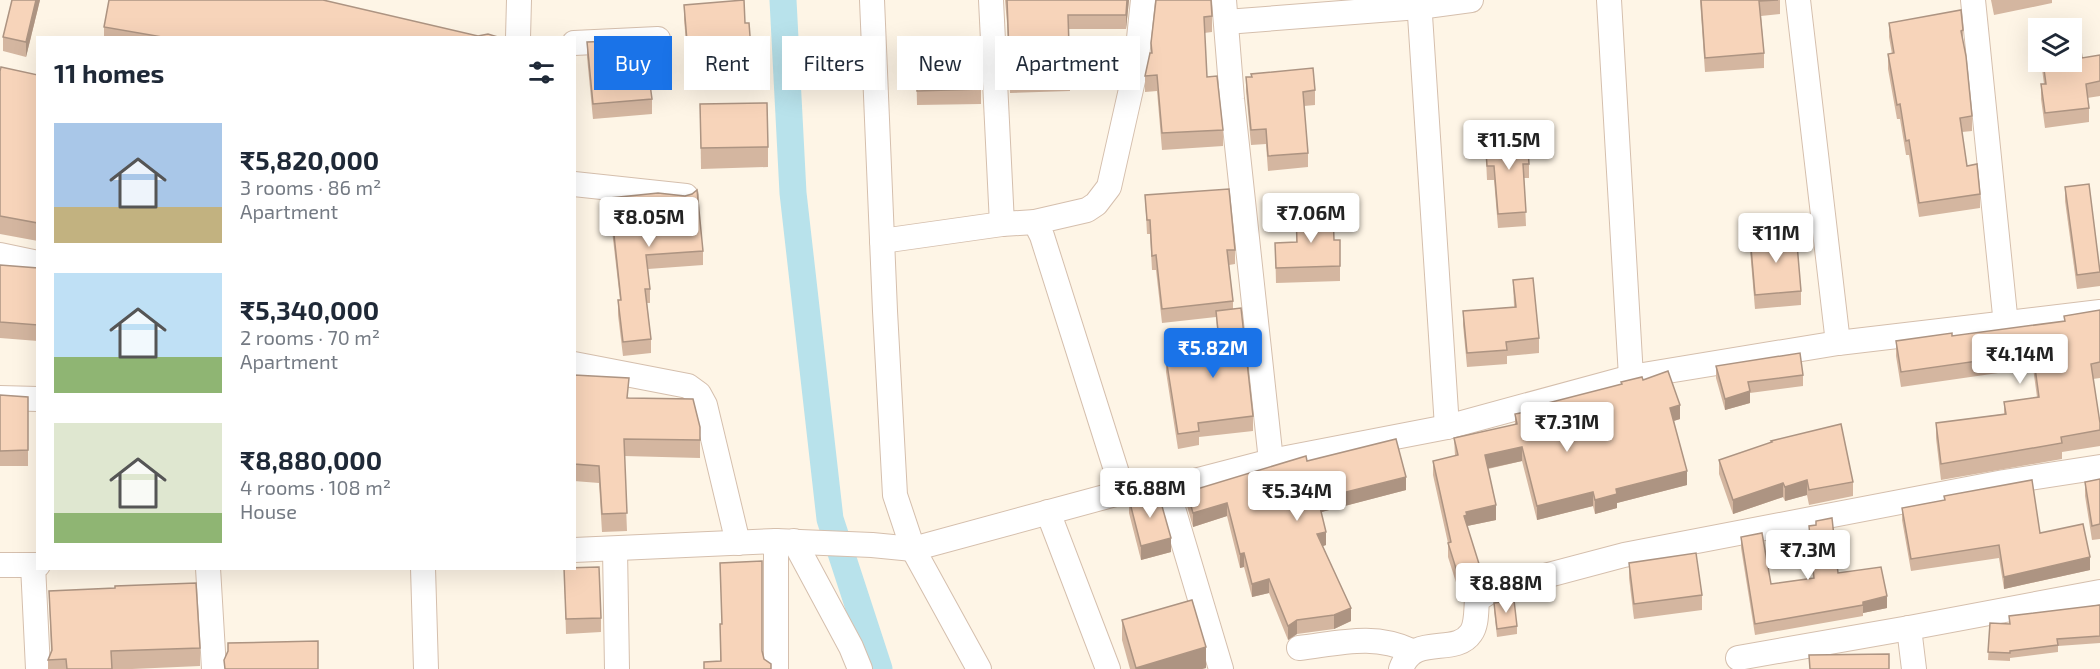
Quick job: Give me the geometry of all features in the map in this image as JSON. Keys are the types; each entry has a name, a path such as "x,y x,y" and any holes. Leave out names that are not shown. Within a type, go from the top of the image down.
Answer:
{"street":[{"path":"518,36 519,0"},
{"path":"872,0 895,495 913,549 979,669"},
{"path":"991,0 1002,224"},
{"path":"882,241 1002,224 1035,222 1087,210 1096,204 1109,187 1136,67 1143,0"},
{"path":"1271,461 1232,99 1225,11 1471,0"},
{"path":"1609,0 1631,377"},
{"path":"1798,0 1838,343"},
{"path":"1973,0 2006,325"},
{"path":"1419,3 1448,427"},
{"path":"576,43 594,42"},
{"path":"576,184 686,196"},
{"path":"1035,222 1042,236 1123,492"},
{"path":"0,255 36,264"},
{"path":"576,550 794,542 913,549 1123,492 1167,488 1271,461 1448,427 1631,377 1838,343 2006,325 2100,312"},
{"path":"576,364 688,386 699,394 705,405 738,543"},
{"path":"0,398 36,399"},
{"path":"1299,648 1368,639 1388,641 1407,660 1464,640 1473,631 1477,600 1492,590 1624,555 2100,467"},
{"path":"1167,488 1221,669"},
{"path":"1048,512 1108,669"},
{"path":"776,669 794,542"},
{"path":"794,542 851,647 860,669"},
{"path":"615,549 617,669"},
{"path":"0,565 35,565 38,669"},
{"path":"208,570 214,669"},
{"path":"423,570 426,669"},
{"path":"1738,658 1803,658 1909,628 2100,592"},
{"path":"1909,628 1914,669"}],"building":[{"path":"12,0 36,0 26,42 3,37"},
{"path":"109,0 323,0 478,36 156,36 104,27"},
{"path":"744,0 745,23 749,23 750,36 687,36 684,5"},
{"path":"1007,0 1127,0 1126,15 1068,15 1069,36 1008,36"},
{"path":"1156,0 1211,0 1212,16 1204,17 1207,77 1217,76 1223,130 1162,133 1157,75 1145,76 1150,53 1152,53"},
{"path":"1701,0 1778,0 1759,1 1764,53 1705,58"},
{"path":"1961,10 1963,30 1961,31 1972,116 1960,118 1967,166 1977,164 1980,194 1919,203 1909,140 1906,141 1900,104 1897,105 1888,54 1894,53 1889,23"},
{"path":"587,42 594,42 594,90 651,90 652,99 593,104"},
{"path":"2100,55 2100,81 2086,84 2089,108 2045,113 2041,84 2046,84 2044,72 2082,72 2082,58"},
{"path":"1,67 36,75 36,223 0,216"},
{"path":"1313,68 1315,90 1303,92 1308,153 1268,156 1266,129 1251,130 1246,77 1252,77 1251,74"},
{"path":"767,103 768,147 701,148 700,104"},
{"path":"1527,135 1529,164 1523,164 1526,212 1498,214 1494,166 1487,166 1485,137"},
{"path":"2089,184 2100,272 2077,275 2065,187"},
{"path":"1229,189 1235,250 1227,250 1233,301 1162,309 1156,255 1152,256 1150,220 1147,220 1145,195"},
{"path":"697,190 703,251 646,255 650,289 645,289 651,339 623,342 610,198 658,193 685,196"},
{"path":"1333,212 1334,240 1340,240 1340,266 1276,268 1275,243 1297,242 1296,214"},
{"path":"1796,232 1801,291 1755,295 1750,236"},
{"path":"0,265 36,268 36,325 0,322"},
{"path":"1533,278 1539,338 1506,342 1507,350 1467,353 1463,311 1516,307 1513,280"},
{"path":"1241,308 1253,416 1198,423 1199,431 1178,434 1166,358 1220,350 1216,311"},
{"path":"2100,310 2100,362 2091,364 2100,430 2061,437 2062,443 1941,464 1936,423 2006,414 2004,402 2039,397 2033,353 1901,372 1896,341 2065,321 2064,316"},
{"path":"1800,353 1803,375 1748,382 1750,391 1725,399 1716,366"},
{"path":"1668,371 1680,405 1670,408 1687,471 1616,489 1617,494 1595,500 1593,492 1537,506 1522,447 1485,455 1496,505 1466,512 1467,515 1464,516 1480,567 1459,578 1448,543 1451,542 1433,461 1458,455 1454,438 1517,424 1515,414 1541,409 1540,405 1622,384 1621,382 1642,377 1643,380"},
{"path":"576,375 629,378 627,398 693,399 700,427 700,440 624,439 627,513 602,514 599,466 576,464"},
{"path":"0,395 28,397 28,450 0,451"},
{"path":"1841,424 1853,482 1809,490 1807,480 1785,487 1783,483 1733,500 1719,460 1771,441"},
{"path":"1396,439 1406,477 1318,499 1326,532 1317,534 1351,608 1334,615 1297,620 1288,626 1269,579 1252,584 1244,553 1240,554 1227,503 1193,513 1187,492 1306,456 1307,461"},
{"path":"2100,479 2100,524 2092,526 2085,482"},
{"path":"2032,480 2040,533 2083,524 2090,557 2004,577 1999,545 1911,559 1902,508 1945,500 1944,496"},
{"path":"1158,492 1171,538 1141,546 1129,499"},
{"path":"1832,518 1838,573 1881,567 1887,596 1863,602 1863,605 1755,624 1741,537 1762,533 1771,584 1814,578 1809,526 1816,525 1816,521"},
{"path":"1696,553 1702,595 1634,604 1629,563"},
{"path":"762,561 762,651 764,659 771,664 771,669 704,669 704,662 721,661 720,563"},
{"path":"599,567 601,618 566,619 564,570 576,570 576,568"},
{"path":"196,583 200,648 111,651 112,669 67,669 66,659 48,660 52,650 49,591"},
{"path":"1192,600 1206,647 1136,668 1122,620"},
{"path":"1514,600 1517,626 1497,629 1494,603"},
{"path":"2100,605 2100,636 2057,639 2058,645 2010,651 2010,653 1988,652 1990,623 2010,624 2009,616"},
{"path":"318,641 318,669 225,669 224,660 228,651 228,643"},
{"path":"1889,654 1889,669 1810,669 1809,655"}],"waterway":[{"path":"783,0 793,193 830,519 879,669"}]}
